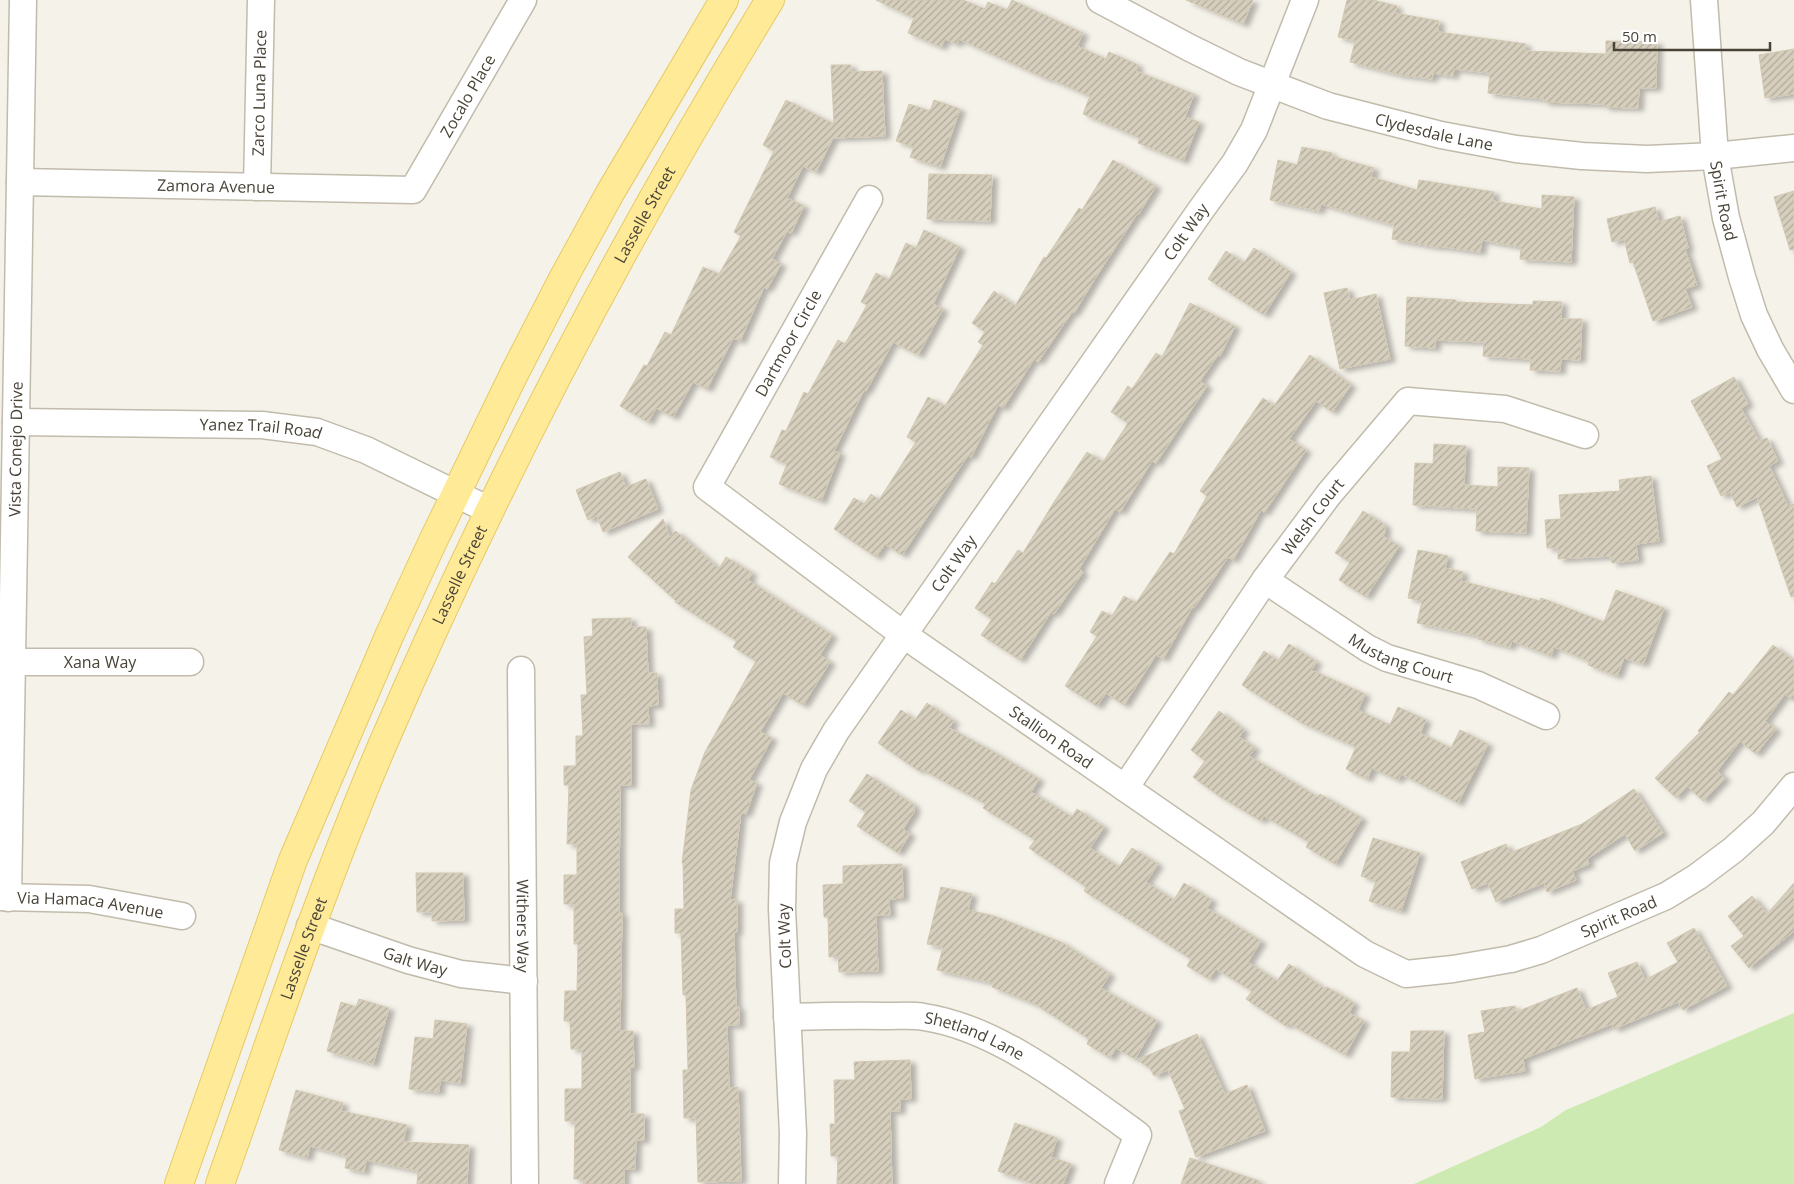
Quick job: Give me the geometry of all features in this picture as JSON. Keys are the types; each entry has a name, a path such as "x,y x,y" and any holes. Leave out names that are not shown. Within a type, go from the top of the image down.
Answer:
{"main road":[{"path":"179,1184 293,860 390,634 511,380 569,269 625,168 724,0"},
{"name":"Lasselle Street","path":"220,1184 310,926 382,748 489,510 634,232 770,0"},
{"path":"310,926 310,877 362,746 363,699"}],"street":[{"name":"Vista Conejo Drive","path":"4,897 16,422 22,0"},
{"name":"Zarco Luna Place","path":"257,187 261,0"},
{"name":"Zocalo Place","path":"413,190 523,0"},
{"name":"Clydesdale Lane","path":"1100,0 1239,72 1328,106 1441,135 1516,149 1582,156 1638,158 1715,156 1794,148"},
{"name":"Colt Way","path":"792,1184 793,1133 782,900 784,863 793,822 814,769 836,731 1235,163 1254,130 1305,0"},
{"name":"Spirit Road","path":"1704,0 1715,156 1726,218 1754,315 1770,349 1794,390"},
{"name":"Zamora Avenue","path":"20,182 413,190"},
{"name":"Dartmoor Circle","path":"707,487 869,199"},
{"name":"Welsh Court","path":"1125,788 1265,580 1329,494 1408,401 1504,409 1585,435"},
{"name":"Yanez Trail Road","path":"16,422 262,424 317,432 366,450 489,510"},
{"name":"Stallion Road","path":"707,487 904,635 1365,954 1406,974"},
{"name":"Mustang Court","path":"1265,580 1367,648 1387,658 1478,685 1546,716"},
{"name":"Xana Way","path":"11,662 190,662"},
{"name":"Withers Way","path":"521,670 525,1184"},
{"name":"Spirit Road","path":"1406,974 1453,969 1510,959 1541,950 1666,896 1698,877 1733,850 1762,823 1794,786"},
{"name":"Via Hamaca Avenue","path":"4,897 89,899 182,916"},
{"name":"Galt Way","path":"310,926 408,960 461,974 524,981"},
{"name":"Shetland Lane","path":"787,1017 853,1015 923,1017 962,1026 1013,1050 1074,1089 1138,1135 1118,1184"}],"green space":[{"path":"1794,1013 1794,1184 1414,1184 1541,1127 1566,1110"}],"building":[{"path":"876,0 963,0 985,9 988,2 1007,10 1012,0 1083,33 1077,46 1106,59 1109,52 1138,65 1136,71 1194,94 1185,117 1199,122 1183,161 1138,143 1140,138 1083,114 1090,96 1047,79 959,39 957,44 945,39 941,47 908,33 914,18"},
{"path":"1186,0 1253,0 1243,24"},
{"path":"1347,0 1373,0 1397,6 1395,13 1439,21 1438,32 1526,44 1525,51 1606,54 1606,41 1657,42 1656,88 1639,88 1638,108 1604,107 1605,104 1544,102 1544,99 1488,93 1490,73 1454,69 1453,76 1433,73 1432,79 1401,75 1350,62 1355,41 1338,37"},
{"path":"1794,49 1794,94 1765,98 1759,55"},
{"path":"831,65 851,65 851,72 882,71 885,136 833,138 816,172 803,166 787,198 804,206 791,233 787,231 772,259 781,264 767,289 764,287 740,341 733,338 707,389 693,382 673,417 656,408 648,422 620,406 644,365 647,366 665,332 671,335 703,267 719,274 741,236 734,232 774,151 763,145 786,100 834,124"},
{"path":"934,100 960,109 940,167 910,157 914,147 896,141 909,104 930,111"},
{"path":"1302,147 1332,153 1331,156 1374,168 1371,177 1417,190 1419,180 1494,192 1493,201 1542,209 1542,195 1574,197 1571,262 1520,259 1521,247 1482,240 1480,252 1392,239 1394,225 1321,204 1319,211 1270,200 1278,160 1297,165"},
{"path":"1113,160 1156,186 1074,313 1072,312 1038,362 1034,359 1003,408 998,405 971,457 968,455 902,555 885,544 876,557 834,529 854,498 864,504 871,494 879,500 916,442 907,437 928,397 945,406 983,345 978,342 985,332 972,323 994,291 1015,306 1044,257 1046,258 1079,208 1082,210"},
{"path":"929,174 992,175 990,221 927,219"},
{"path":"1794,191 1794,249 1790,250 1774,197"},
{"path":"1655,207 1659,222 1680,216 1688,248 1685,249 1697,285 1685,289 1692,307 1653,321 1633,262 1630,263 1624,239 1612,242 1607,219"},
{"path":"924,230 960,247 933,304 943,309 918,355 893,342 866,391 864,390 834,451 840,453 821,501 779,484 787,464 770,457 782,430 786,431 804,392 808,394 838,340 845,344 867,305 861,302 876,273 889,280 906,243 916,248"},
{"path":"1254,248 1291,272 1264,315 1208,279 1226,251 1244,263"},
{"path":"1347,288 1350,300 1376,294 1390,359 1340,369 1324,293"},
{"path":"1407,297 1456,300 1456,302 1533,305 1533,301 1562,302 1561,319 1582,319 1580,360 1561,359 1560,371 1530,370 1531,359 1483,356 1484,342 1435,340 1435,348 1405,346"},
{"path":"1190,303 1235,326 1220,356 1218,355 1200,381 1207,386 1156,463 1152,461 1120,512 1115,509 1079,569 1083,572 1054,614 1051,612 1020,660 981,635 992,619 975,608 992,582 995,584 1018,550 1023,553 1087,452 1103,462 1128,423 1111,412 1128,386 1132,389 1156,353 1162,357"},
{"path":"1310,355 1351,385 1332,412 1316,401 1289,439 1306,450 1264,513 1261,510 1233,560 1228,557 1194,608 1193,606 1163,659 1156,655 1124,705 1106,693 1097,706 1065,686 1097,636 1090,632 1102,611 1112,616 1124,596 1136,603 1170,552 1174,554 1207,496 1200,491 1263,398 1274,406"},
{"path":"1734,377 1748,404 1741,408 1759,441 1767,438 1778,461 1769,466 1788,506 1794,504 1794,596 1791,597 1757,497 1737,507 1730,492 1721,496 1707,466 1722,459 1691,401"},
{"path":"1434,444 1466,446 1464,485 1498,487 1498,467 1529,468 1526,533 1476,531 1477,509 1428,506 1429,502 1426,506 1413,505 1415,463 1433,464"},
{"path":"620,472 626,487 646,479 658,509 603,532 597,516 588,520 576,490"},
{"path":"1651,476 1659,541 1636,544 1638,560 1612,563 1611,556 1558,559 1558,548 1547,548 1545,520 1561,519 1559,495 1620,491 1619,480"},
{"path":"1363,511 1385,525 1383,536 1399,546 1366,597 1339,580 1350,562 1335,553"},
{"path":"663,519 670,537 676,531 719,569 726,557 752,573 748,580 832,635 820,655 830,662 803,705 783,693 760,732 772,738 749,780 757,783 746,814 741,812 730,900 737,900 737,932 734,932 736,1007 739,1007 739,1025 727,1025 729,1088 738,1087 741,1181 698,1182 696,1118 684,1118 683,1070 688,1070 686,995 683,995 681,933 675,933 675,909 684,909 682,863 691,790 705,752 756,661 733,647 737,641 675,602 628,557"},
{"path":"1418,550 1448,556 1445,568 1463,572 1461,581 1540,601 1541,598 1604,622 1616,590 1664,608 1643,664 1624,658 1617,676 1588,665 1589,661 1554,647 1551,656 1512,641 1510,647 1478,639 1479,636 1417,623 1422,601 1408,598"},
{"path":"631,618 631,627 646,627 648,673 657,673 658,705 648,706 649,724 631,724 631,785 620,785 619,913 622,913 620,1031 633,1031 634,1067 630,1067 630,1114 644,1114 644,1140 636,1140 635,1169 624,1169 624,1184 583,1184 583,1179 574,1179 575,1121 565,1121 565,1089 582,1089 582,1049 571,1049 570,1021 564,1021 565,991 577,991 578,944 574,944 574,904 564,904 564,875 577,875 577,844 567,844 569,785 564,785 564,766 576,766 576,736 583,736 581,695 587,695 584,637 593,636 592,619"},
{"path":"1289,644 1317,662 1311,670 1365,694 1358,710 1390,725 1398,707 1426,720 1420,733 1451,748 1460,730 1488,744 1458,803 1401,774 1398,780 1372,768 1367,779 1346,769 1356,747 1302,723 1242,685 1264,651 1278,661"},
{"path":"1773,645 1794,661 1794,701 1785,694 1765,721 1776,729 1756,754 1740,741 1717,771 1725,778 1703,801 1687,786 1676,798 1655,778 1700,732 1698,731 1729,692 1733,695"},
{"path":"927,703 954,721 949,728 1039,779 1031,792 1072,817 1077,809 1104,827 1090,848 1119,867 1132,848 1158,864 1146,882 1174,900 1184,883 1212,900 1207,908 1261,941 1248,962 1277,981 1289,964 1325,989 1327,987 1354,1003 1349,1013 1364,1021 1345,1055 1288,1023 1286,1026 1246,999 1252,991 1216,969 1209,979 1187,966 1191,959 1084,891 1086,887 1029,848 1035,840 983,808 986,804 921,769 919,771 878,743 901,710 915,720"},
{"path":"1219,711 1244,730 1239,737 1255,748 1249,756 1318,797 1320,794 1362,818 1335,864 1306,847 1309,842 1264,816 1261,821 1219,796 1193,777 1205,761 1191,750"},
{"path":"867,774 914,805 914,812 903,829 910,834 898,853 857,826 866,812 849,801"},
{"path":"1634,789 1663,833 1635,851 1625,834 1587,859 1589,864 1572,871 1576,880 1547,892 1544,883 1496,902 1488,883 1472,889 1461,862 1506,844 1510,853 1582,824"},
{"path":"1373,838 1420,853 1401,911 1369,901 1376,881 1361,876"},
{"path":"902,864 903,898 889,899 890,915 876,915 878,971 839,972 838,956 829,957 828,917 824,917 823,885 843,884 843,866"},
{"path":"416,873 463,873 464,920 432,921 432,912 417,912"},
{"path":"1794,883 1794,931 1749,968 1731,946 1744,936 1728,916 1752,896 1767,914"},
{"path":"941,887 972,894 968,910 994,916 1063,943 1110,974 1101,988 1157,1021 1135,1059 1116,1048 1110,1058 1087,1044 1089,1039 1035,1004 992,987 994,983 937,970 943,947 927,944"},
{"path":"1694,928 1727,986 1683,1010 1678,1002 1614,1029 1612,1024 1523,1059 1525,1071 1475,1079 1468,1035 1485,1032 1481,1011 1515,1006 1516,1012 1577,988 1586,1010 1618,997 1608,973 1637,962 1645,980 1678,962 1667,943"},
{"path":"359,999 389,1008 373,1064 327,1051 341,1002 356,1007"},
{"path":"435,1020 467,1024 460,1083 440,1080 439,1092 409,1089 415,1037 433,1039"},
{"path":"1411,1031 1444,1031 1442,1099 1391,1097 1392,1052 1410,1052"},
{"path":"1197,1034 1225,1094 1247,1085 1265,1131 1196,1157 1179,1111 1185,1109 1168,1070 1154,1076 1150,1068 1137,1060"},
{"path":"910,1060 911,1099 900,1099 900,1111 890,1111 892,1184 837,1184 838,1156 831,1156 830,1124 835,1124 834,1080 855,1080 854,1062"},
{"path":"296,1090 343,1103 341,1111 407,1125 403,1142 469,1145 467,1184 417,1184 418,1171 366,1160 364,1172 345,1168 347,1156 310,1146 307,1158 279,1150"},
{"path":"1015,1123 1057,1138 1051,1157 1071,1164 1063,1184 1034,1184 998,1171"},
{"path":"1190,1158 1259,1181 1258,1184 1181,1184"}]}
